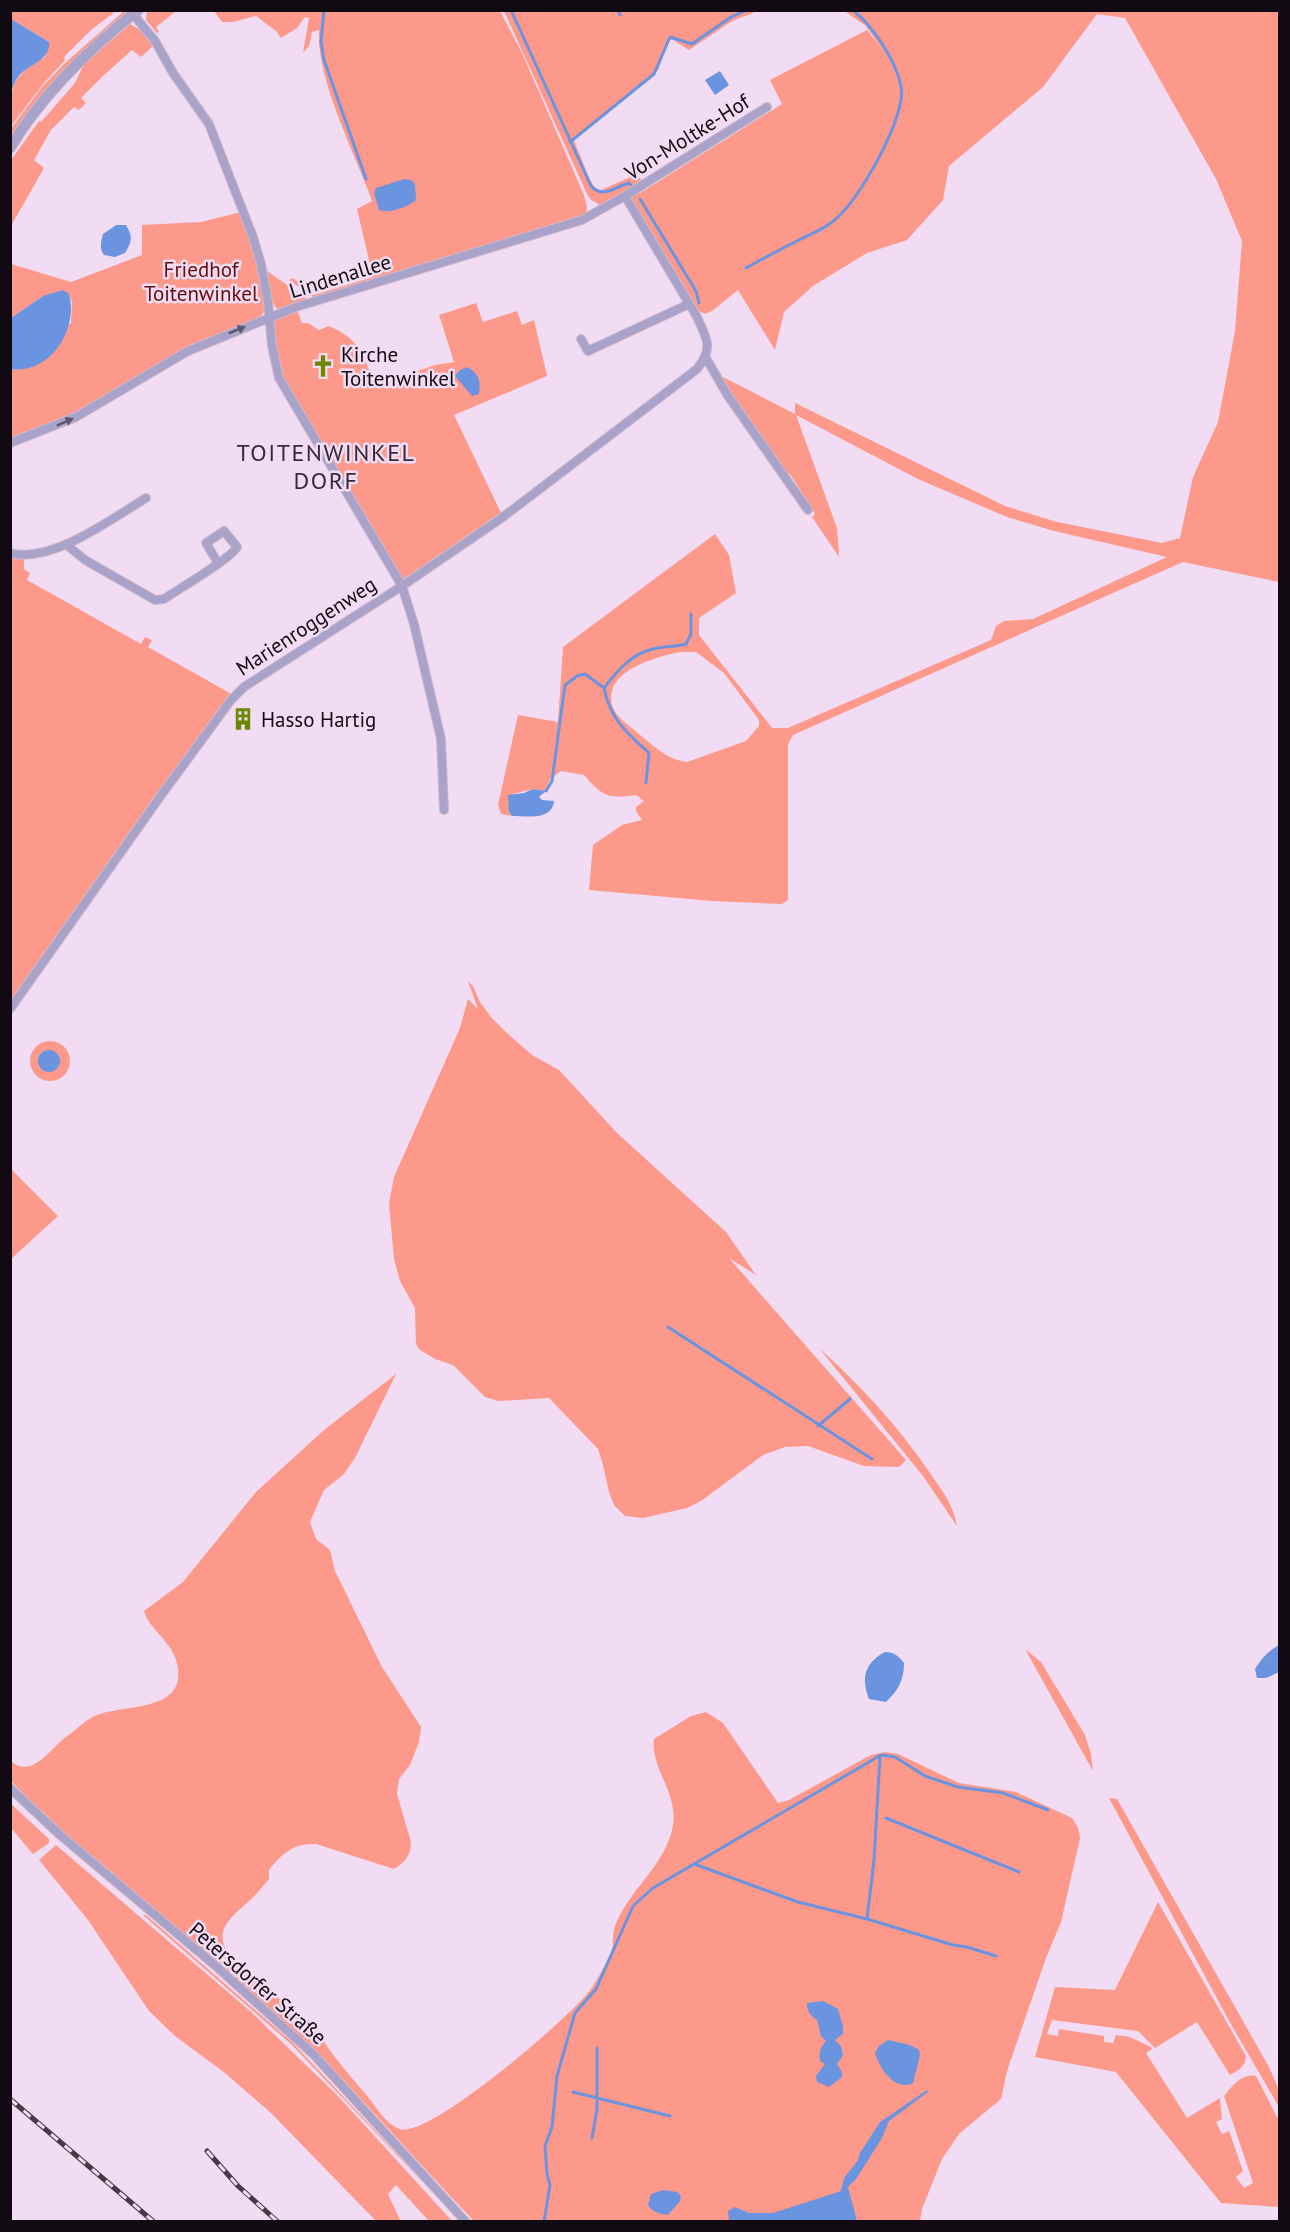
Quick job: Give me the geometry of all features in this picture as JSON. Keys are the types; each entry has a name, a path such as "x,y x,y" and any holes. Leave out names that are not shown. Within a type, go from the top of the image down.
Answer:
{"street":[{"path":"10,148 35,112 60,82 135,12 173,73 209,124 253,237 261,264 275,364 286,393 402,586 414,624 441,739 444,810"},
{"name":"Von-Moltke-Hof","path":"625,196 767,107"},
{"path":"625,196 706,337 708,350 706,358 728,396 808,510"},
{"name":"Lindenallee","path":"10,442 76,417 188,351 270,317 582,219 625,196"},
{"path":"581,339 588,351 689,304"},
{"name":"Marienroggenweg","path":"10,1008 162,794 244,687 402,586 503,517 697,369 706,358"},
{"path":"10,553 24,555 67,545 146,498"},
{"path":"67,545 85,560 155,600 164,599 218,563"},
{"name":"Petersdorfer Straße","path":"10,1788 68,1843 218,1968 306,2047 466,2222"}],"green space":[{"path":"147,10 176,11 156,27 159,32 157,33 146,20"},
{"path":"11,11 116,11 91,30 64,57 65,60 11,126 11,101 14,85 24,71 45,57 49,42 11,19"},
{"path":"124,11 131,11 11,140 10,130 42,87 64,64"},
{"path":"214,11 500,11 522,53 584,195 586,214 316,299 289,280 293,278 314,295 373,277 357,209 372,201 330,93 320,49 319,30 312,32 309,46 303,53 309,18 305,17 297,28 281,38 276,31 256,16 233,22 222,22"},
{"path":"504,11 758,11 732,21 689,50 669,40 658,70 573,138 596,189 601,190 635,175 641,179 640,182 602,206 591,200 587,194"},
{"path":"844,11 1279,11 1279,582 1183,562 793,735 788,744 788,900 782,904 712,901 589,890 593,845 622,825 642,820 636,807 644,801 636,795 619,797 606,794 596,788 584,775 561,771 550,779 546,791 533,789 513,794 509,812 512,816 501,814 498,805 518,715 558,722 563,647 715,534 729,555 736,593 699,618 699,635 772,728 788,728 991,640 996,626 1004,621 1033,619 1167,557 1054,531 1007,517 918,479 796,415 837,528 839,557 812,517 815,514 790,474 785,477 719,381 723,377 795,414 795,403 1005,506 1057,522 1162,543 1180,538 1193,477 1218,422 1235,331 1242,241 1216,179 1125,18 1097,14 1043,87 949,166 943,200 907,240 867,253 813,286 784,312 775,350 738,290 712,311 705,314 695,309 629,198 782,104 770,80 867,30 882,49 865,25","holes":["696,652 724,673 759,720 759,726 746,741 687,762 661,752 618,716 613,708 611,695 622,675 633,668 670,654"]},
{"path":"130,24 140,30 153,46 141,57 132,50 81,98 86,103 79,110 74,107 51,130 34,160 44,168 11,226 11,160 39,121 41,122 75,83 84,64"},
{"name":"Friedhof Toitenwinkel","path":"241,212 257,258 266,309 261,320 188,351 105,401 11,443 11,369 17,370 71,323 72,302 69,294 43,296 11,318 11,264 71,282 142,255 142,225 201,222"},
{"path":"267,271 310,301 279,310 275,307 271,297"},
{"path":"476,303 483,322 517,311 522,325 534,320 547,376 454,415 503,517 402,586 279,378 270,317 296,307 302,323 308,323 319,330 329,326 340,331 360,350 376,386 435,365 454,362 439,315"},
{"path":"11,553 24,555 24,569 30,573 27,580 141,644 145,637 152,640 148,647 235,696 11,1009"},
{"path":"468,981 491,1017 507,1033 532,1055 559,1070 617,1133 726,1232 756,1275 729,1258 906,1460 899,1467 864,1466 808,1446 785,1447 763,1455 701,1501 687,1508 643,1518 625,1516 614,1505 598,1449 549,1398 498,1401 485,1397 453,1365 435,1359 420,1350 416,1344 415,1308 400,1281 394,1259 389,1203 394,1177 460,1028 468,999 478,1009"},
{"path":"50,1041 58,1042 64,1047 69,1053 69,1069 64,1075 58,1080 50,1081 42,1080 36,1075 31,1069 30,1061 31,1053 36,1047 42,1042"},
{"path":"10,1168 58,1216 11,1259 10,1259"},
{"path":"819,1348 850,1377 905,1439 946,1498 957,1526 923,1476"},
{"path":"396,1374 355,1458 344,1474 324,1490 310,1522 316,1539 330,1550 335,1571 382,1667 421,1727 419,1742 410,1765 399,1779 397,1794 411,1842 409,1855 394,1869 316,1844 301,1845 289,1850 269,1870 269,1879 227,1923 223,1937 224,1945 234,1965 313,2026 387,2120 400,2129 416,2127 439,2115 499,2073 557,2024 591,1989 610,1955 618,1919 654,1867 671,1834 674,1820 673,1807 657,1762 654,1739 691,1716 706,1712 723,1723 778,1803 789,1800 871,1755 885,1752 898,1754 959,1783 1016,1792 1072,1818 1078,1828 1080,1838 1061,1922 1046,1958 1007,2071 1001,2099 959,2134 942,2159 922,2209 920,2221 474,2221 355,2092 280,2018 75,1843 11,1781 10,1760 26,1767 33,1765 91,1718 155,1702 166,1697 175,1689 178,1677 176,1660 144,1611 183,1582 256,1492 324,1430"},
{"path":"1025,1649 1041,1662 1085,1735 1093,1771"},
{"path":"1109,1798 1117,1799 1269,2067 1279,2090 1279,2107 1228,2019"},
{"path":"10,1803 49,1839 49,1843 33,1854 11,1828"},
{"path":"56,1845 250,2011 337,2095 452,2221 429,2221 396,2185 388,2194 400,2220 376,2221 272,2114 225,2073 175,2036 149,2011 88,1920 39,1860"},
{"path":"1158,1902 1246,2056 1243,2066 1230,2075 1197,2022 1155,2048 1138,2031 1052,2020 1047,2034 1058,2036 1059,2029 1104,2036 1104,2042 1113,2043 1116,2035 1130,2037 1151,2047 1152,2049 1146,2053 1187,2118 1220,2098 1222,2119 1216,2122 1222,2134 1229,2131 1243,2171 1236,2177 1244,2188 1253,2183 1224,2096 1242,2078 1256,2076 1279,2121 1279,2207 1221,2203 1116,2072 1035,2057 1055,1987 1115,1990"},
{"path":"143,1915 146,1915 293,2043 460,2221 292,2045"}],"water":[{"path":"11,19 49,42 49,48 43,58 18,77 11,91"},
{"path":"720,71 729,85 715,95 705,80"},
{"path":"404,179 411,180 415,184 416,200 398,209 379,210 374,193 376,188"},
{"path":"116,225 126,225 131,236 129,245 125,253 115,257 104,255 101,247 103,234"},
{"path":"63,290 69,294 70,321 58,347 38,365 25,369 11,369 11,318 43,296"},
{"path":"467,367 478,378 479,394 472,396 455,376"},
{"path":"533,789 546,791 539,797 542,800 554,801 549,812 531,817 512,816 509,812 508,795"},
{"path":"49,1050 57,1053 60,1061 57,1069 49,1072 41,1069 38,1061 41,1053"},
{"path":"1279,1645 1279,1672 1266,1678 1257,1678 1255,1669 1268,1652"},
{"path":"885,1652 896,1655 904,1663 900,1685 886,1702 869,1699 865,1685 869,1666"},
{"path":"823,2001 838,2009 843,2027 843,2034 835,2040 841,2046 843,2055 837,2064 842,2077 829,2087 817,2082 816,2076 825,2064 820,2061 820,2055 821,2048 826,2041 821,2036 817,2020 809,2013 807,2006 807,2003"},
{"path":"888,2040 910,2045 919,2050 920,2055 913,2083 906,2085 894,2082 884,2072 875,2053 879,2046"},
{"path":"927,2090 928,2092 889,2121 882,2138 856,2179 848,2187 857,2221 729,2221 728,2211 735,2207 749,2213 773,2213 841,2191 844,2178 858,2160 880,2122"},
{"path":"663,2190 677,2192 681,2196 680,2201 668,2215 656,2212 648,2205 651,2194"}],"waterway":[{"path":"324,10 321,42 324,60 366,179"},
{"path":"511,10 591,186 600,192 605,192 629,183 631,185"},
{"path":"618,10 620,15"},
{"path":"570,142 654,74 670,37 692,44 731,17 747,10"},
{"path":"746,268 821,229 839,216 862,186 891,131 901,100 898,77 878,38 852,10"},
{"path":"640,199 696,291 699,303"},
{"path":"546,791 552,781 565,685 577,676 585,674 604,688 631,659 645,651 686,644 691,634 691,614"},
{"path":"604,688 610,708 620,725 649,753 646,783"},
{"path":"668,1327 872,1459"},
{"path":"818,1426 850,1399"},
{"path":"694,1864 881,1755 895,1757 925,1776 958,1787 1003,1793 1048,1810"},
{"path":"880,1757 874,1860 867,1919 996,1956"},
{"path":"886,1818 1019,1872"},
{"path":"544,2222 550,2185 545,2146 552,2127 557,2076 575,2013 596,1989 633,1906 653,1888 694,1864 798,1902 867,1919"},
{"path":"592,2138 597,2109 597,2048"},
{"path":"573,2092 670,2116"}],"railway":[{"path":"10,2099 154,2222"},
{"path":"207,2151 238,2186 278,2222"}],"place":[{"name":"Kirche Toitenwinkel","path":"323,366"},
{"name":"Hasso Hartig","path":"243,719"}],"district":[{"name":"TOITENWINKEL DORF","path":"326,466"}]}
